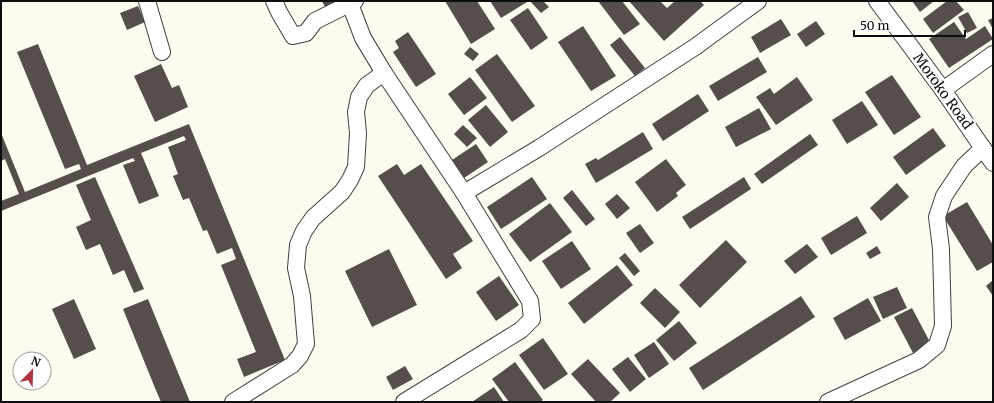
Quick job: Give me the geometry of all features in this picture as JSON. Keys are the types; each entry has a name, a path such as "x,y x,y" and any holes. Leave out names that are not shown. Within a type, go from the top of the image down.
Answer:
{"street":[{"path":"147,1 162,52"},
{"path":"274,1 293,36 306,33 315,21 352,3 363,38 384,73 464,193 530,302 532,318 521,330 404,402"},
{"path":"464,193 539,148 695,47 758,1"},
{"name":"Moroko Road","path":"877,1 943,90 993,163"},
{"path":"943,90 993,54"},
{"path":"233,402 292,365 300,356 306,344 302,296 296,268 298,245 304,231 313,218 342,192 350,180 356,167 358,133 356,112 359,97 367,85 384,73"},
{"path":"828,402 919,360 937,345 943,326 941,249 937,217 944,196 964,166 983,148"}],"building":[{"path":"322,1 335,1 325,7"},
{"path":"445,1 477,1 495,29 471,44"},
{"path":"490,1 527,1 527,2 501,18"},
{"path":"530,1 543,1 549,7 541,13"},
{"path":"598,1 622,1 640,24 624,35"},
{"path":"629,1 660,1 667,8 675,1 700,1 704,5 664,41"},
{"path":"912,1 934,1 920,12"},
{"path":"947,1 956,1 964,10 933,33 923,19"},
{"path":"138,6 145,22 127,30 120,13"},
{"path":"528,8 548,38 531,50 510,20"},
{"path":"968,12 977,28 967,33 958,17"},
{"path":"993,18 993,29 988,20"},
{"path":"781,19 791,35 760,53 751,37"},
{"path":"816,21 825,34 806,47 797,34"},
{"path":"954,22 966,39 985,26 993,39 949,68 929,39"},
{"path":"583,26 616,76 591,91 558,42"},
{"path":"408,32 436,74 416,87 393,52 399,48 395,41"},
{"path":"620,37 645,68 635,76 610,45"},
{"path":"38,44 87,165 189,124 285,360 244,377 237,359 256,352 221,265 236,259 232,248 217,254 207,230 203,231 189,198 183,200 173,176 178,174 168,147 186,140 184,136 141,153 159,196 139,204 123,165 135,161 133,158 1,211 1,201 19,194 5,159 1,161 1,133 25,192 81,169 79,164 65,169 17,52"},
{"path":"470,47 479,54 473,61 464,54"},
{"path":"497,54 535,106 512,122 475,70"},
{"path":"758,57 767,72 718,101 709,86"},
{"path":"161,64 172,88 179,85 188,107 155,122 134,76"},
{"path":"892,75 921,117 894,135 865,92"},
{"path":"470,77 487,98 464,115 448,94"},
{"path":"797,77 813,100 776,125 756,97 770,88 774,94"},
{"path":"698,94 709,111 663,141 652,124"},
{"path":"862,101 878,125 847,144 832,120"},
{"path":"486,105 508,132 490,147 468,120"},
{"path":"759,108 771,129 736,147 725,127"},
{"path":"463,125 477,138 467,147 454,134"},
{"path":"933,128 946,146 906,175 893,157"},
{"path":"643,132 653,149 596,183 585,164 596,158 598,160"},
{"path":"810,134 818,145 762,184 754,174"},
{"path":"476,144 488,162 464,178 452,160"},
{"path":"666,159 686,185 676,193 678,196 657,212 635,182"},
{"path":"397,164 404,175 421,164 473,241 453,254 462,268 446,279 378,176"},
{"path":"95,177 144,289 134,293 124,270 113,275 100,244 86,250 76,227 91,220 76,185"},
{"path":"532,177 547,199 501,229 487,207"},
{"path":"744,177 751,189 690,229 682,217"},
{"path":"897,183 909,197 881,221 870,208"},
{"path":"572,190 595,219 586,226 563,198"},
{"path":"617,194 630,208 617,219 605,204"},
{"path":"967,202 993,245 993,262 977,271 943,216"},
{"path":"550,203 572,232 530,262 509,234"},
{"path":"857,216 867,233 831,255 821,238"},
{"path":"640,224 654,243 640,253 626,233"},
{"path":"726,240 747,262 700,308 679,285"},
{"path":"572,241 591,269 561,289 542,261"},
{"path":"807,244 818,257 795,274 784,261"},
{"path":"877,246 881,253 870,259 866,253"},
{"path":"389,249 417,305 372,327 345,271"},
{"path":"625,253 640,271 634,276 619,258"},
{"path":"617,265 633,285 584,324 568,303"},
{"path":"499,276 519,305 496,321 476,292"},
{"path":"993,280 993,296 986,286"},
{"path":"897,287 907,308 883,319 873,297"},
{"path":"655,288 680,312 665,328 640,303"},
{"path":"801,296 815,317 703,390 689,368"},
{"path":"868,298 881,321 845,340 833,318"},
{"path":"74,299 96,349 74,359 52,309"},
{"path":"148,299 190,402 161,402 155,388 123,309"},
{"path":"912,308 931,344 913,353 894,317"},
{"path":"679,321 697,343 674,361 656,340"},
{"path":"543,338 568,374 544,390 519,355"},
{"path":"654,342 669,364 649,378 634,355"},
{"path":"628,357 646,379 630,392 612,369"},
{"path":"588,359 620,393 610,402 596,402 571,374"},
{"path":"515,362 543,400 540,402 509,402 492,379"},
{"path":"405,366 413,379 393,390 386,377"},
{"path":"494,387 504,402 472,402"}]}
